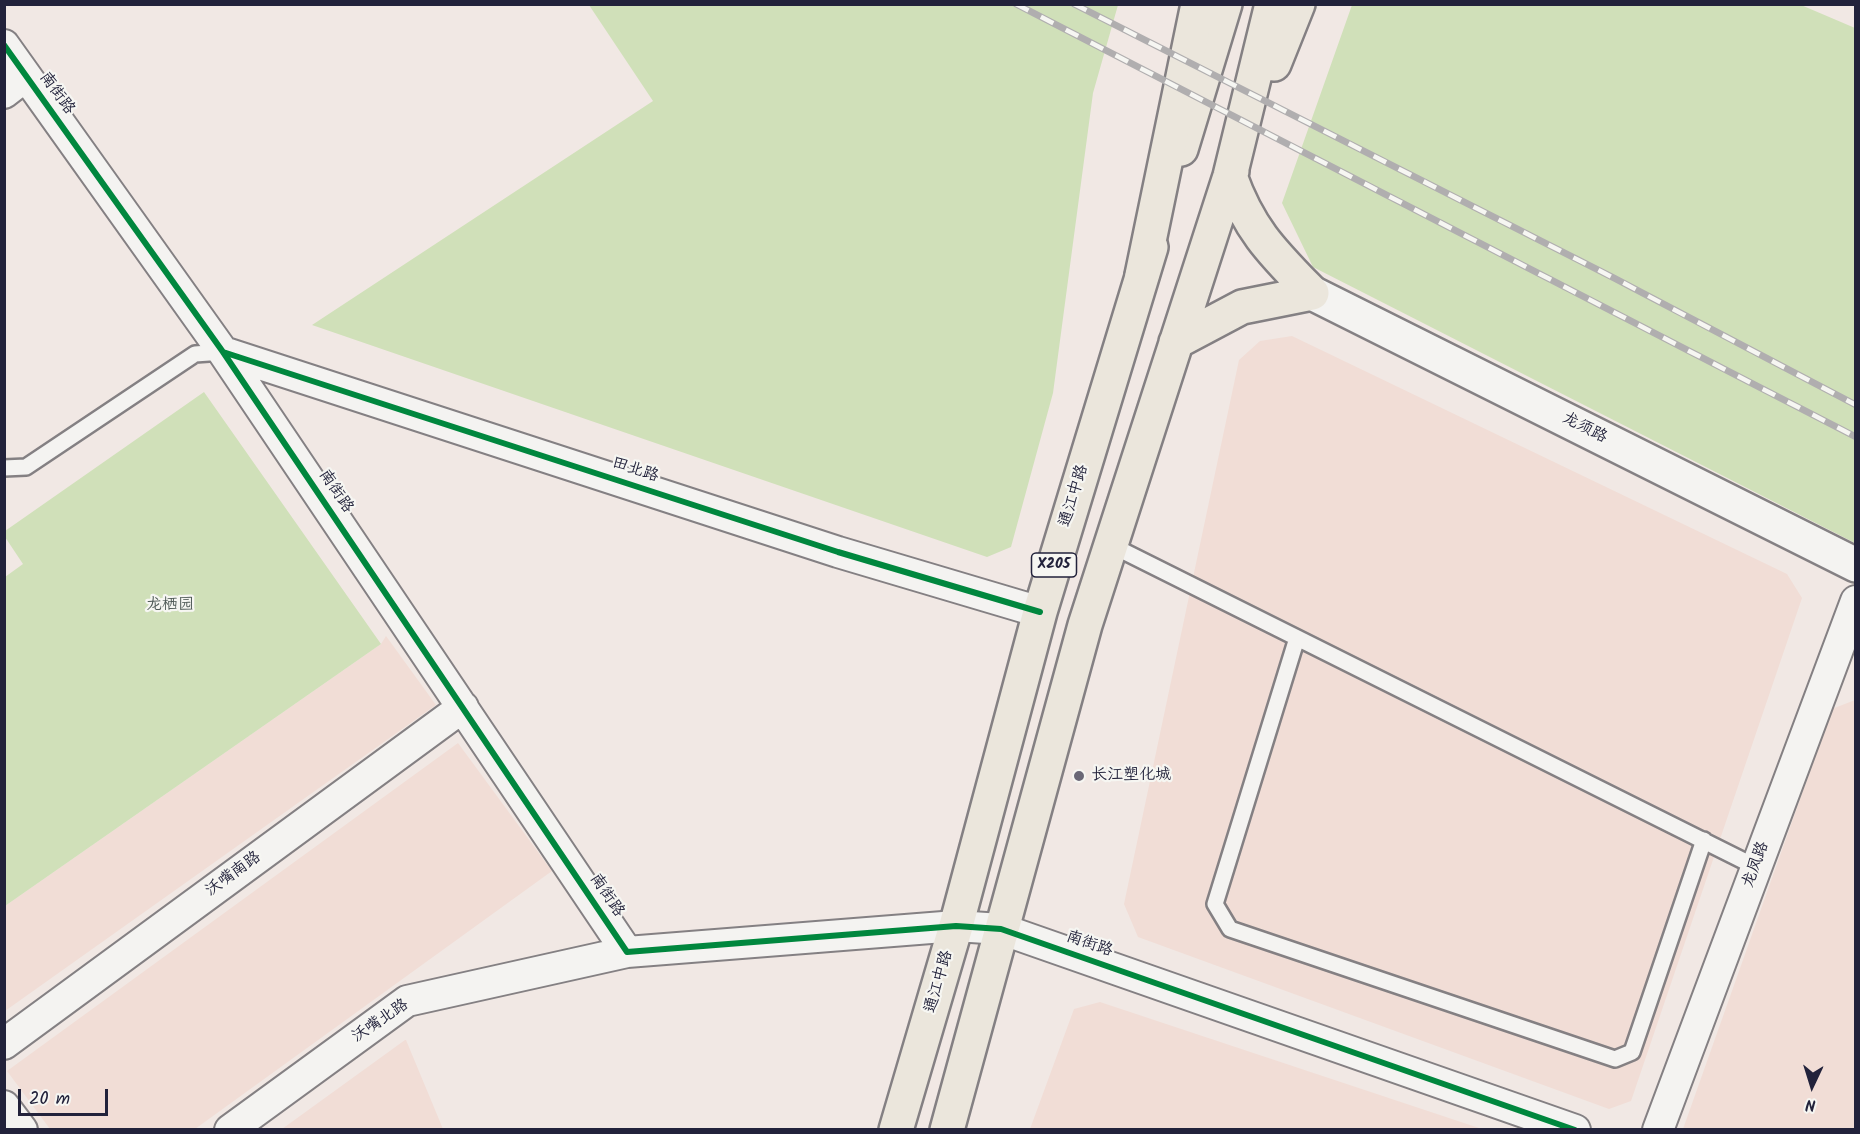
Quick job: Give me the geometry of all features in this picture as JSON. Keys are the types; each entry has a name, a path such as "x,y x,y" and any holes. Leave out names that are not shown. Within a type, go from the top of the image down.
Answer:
{"main road":[{"path":"1142,275 1198,4"},
{"name":"通江中路","path":"896,1130 956,926 1040,612 1225,4"},
{"name":"X205","path":"947,1130 1084,625 1230,176 1272,4"},
{"path":"1298,4 1230,176 1241,208 1266,245 1312,293"},
{"path":"1176,342 1242,307 1312,293"}],"street":[{"name":"南街路","path":"4,45 15,85 223,352 627,952 956,926 1001,929 1575,1130"},
{"name":"龙须路","path":"1312,293 1856,565"},
{"name":"田北路","path":"223,352 838,552 1040,612"},
{"name":"龙凤路","path":"1658,1130 1856,601"},
{"name":"沃嘴南路","path":"4,1044 463,707"},
{"name":"沃嘴北路","path":"230,1130 406,1001 627,952"},
{"path":"4,1106 22,1130"}],"lane":[{"path":"4,468 26,467 195,354 223,352"},
{"path":"1111,545 1756,867"},
{"path":"1297,638 1215,904 1230,929 1615,1059 1632,1052 1704,840"}],"shaded area":[{"path":"1292,336 1787,574 1802,598 1631,1101 1609,1109 1138,937 1124,904 1239,360 1260,341"},
{"path":"386,636 436,705 5,1011 5,906 381,644"},
{"path":"1855,700 1855,1129 1683,1129 1832,709"},
{"path":"458,743 552,871 195,1129 50,1129 7,1071"},
{"path":"1100,1002 1482,1129 1030,1129 1074,1009"},
{"path":"405,1040 443,1129 282,1129"}],"green space":[{"path":"589,5 1118,5 1093,93 1053,393 1011,547 987,557 312,325 653,101"},
{"path":"1352,5 1801,5 1855,28 1855,543 1313,267 1282,203"},
{"name":"龙栖园","path":"204,392 381,644 5,906 5,577 23,564 5,537 5,531"}],"railway":[{"path":"1016,4 1856,437"},
{"path":"1074,4 1614,278 1856,405"}],"cycle path":[{"path":"4,45 223,352 627,952 956,926 1001,929 1575,1130"},
{"path":"223,352 838,552 1040,612"}],"place":[{"name":"长江塑化城","path":"1079,776"}]}
